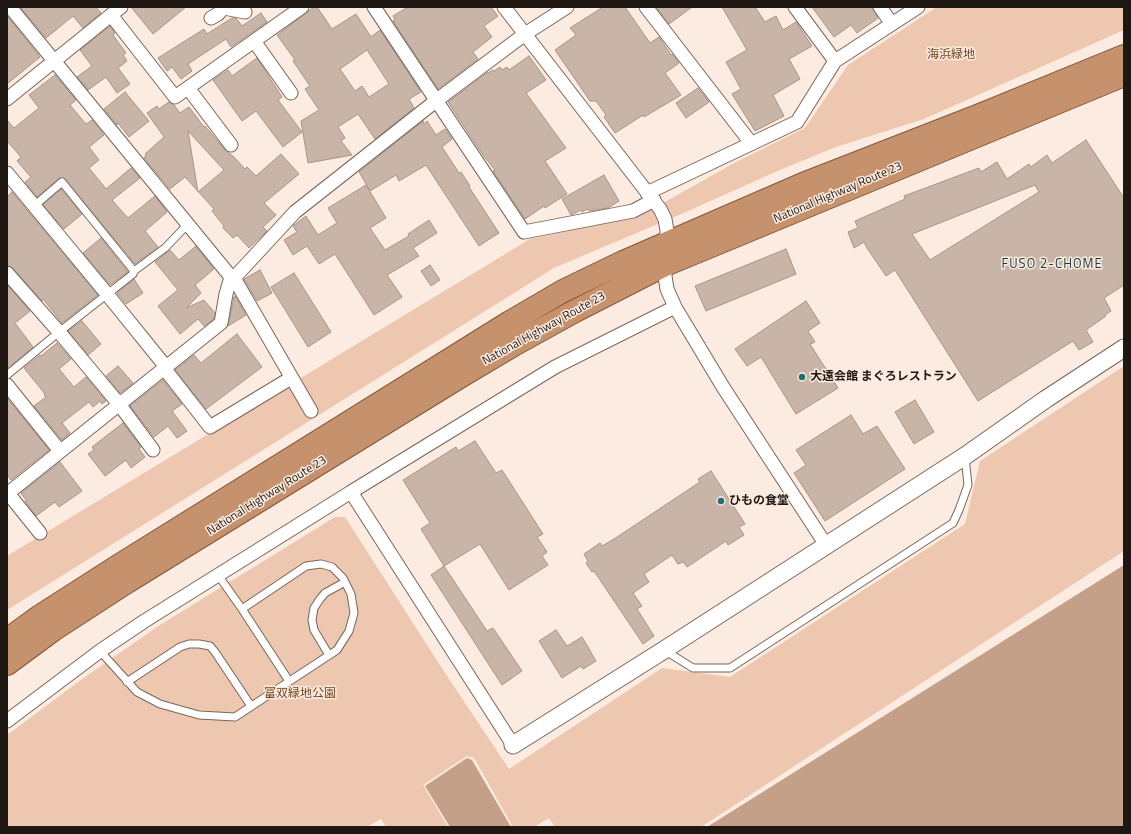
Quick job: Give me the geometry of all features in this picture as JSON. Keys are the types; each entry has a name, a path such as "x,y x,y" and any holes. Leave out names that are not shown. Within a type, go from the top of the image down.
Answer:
{"highway":[{"name":"National Highway Route 23","path":"7,640 40,616 118,566 510,322 563,291 623,262 803,184 980,116 1124,56"},
{"name":"National Highway Route 23","path":"7,664 52,630 127,582 517,342 665,266 1124,75"}],"street":[{"path":"10,7 233,277 292,378 310,412"},
{"path":"7,99 114,10 175,97 302,7"},
{"path":"374,7 524,232 633,211 651,196 751,143 797,122 835,61 918,7"},
{"path":"504,7 651,196 665,219 667,243 665,266 667,289 675,307 723,387 826,545"},
{"path":"40,532 7,493 221,323 226,294 233,277 295,212 437,100 525,34 567,7"},
{"path":"646,7 751,143"},
{"path":"795,7 835,61"},
{"path":"880,7 892,24"},
{"path":"211,18 224,8 245,12"},
{"path":"254,41 291,93"},
{"path":"188,88 232,145"},
{"path":"7,173 107,294 210,427 292,378"},
{"path":"7,273 119,404 153,450"},
{"path":"7,721 100,651 143,622 351,492 555,367 675,307"},
{"path":"351,492 512,745 664,650 965,456 1046,398 1124,348"},
{"path":"7,385 60,451"}],"lane":[{"path":"34,206 62,182 134,271"},
{"path":"7,375 133,274 134,271 164,248 188,224"},
{"path":"664,650 693,668 730,668 953,523 968,484 965,456"},
{"path":"100,651 137,692 160,704 199,715 234,717 337,650 349,631 354,612 351,594 343,578 332,567 321,564 306,566 242,609"},
{"path":"218,575 289,681"},
{"path":"329,655 314,630 312,620 314,608 326,593 345,582"},
{"path":"127,682 180,648 189,644 210,646 251,706"}],"green space":[{"name":"海浜緑地","path":"937,7 1124,7 1124,30 924,119 836,147 554,268 7,610 7,556 530,239 640,216 736,162 805,128 848,65"},
{"name":"富双緑地公園","path":"1124,366 1124,551 701,827 555,827 549,818 534,827 513,827 474,758 467,756 423,785 448,827 386,827 381,819 366,827 7,827 7,735 85,677 160,625 335,517 345,517 445,673 509,769 662,668 730,677 965,524 980,461"}],"shaded area":[{"path":"1124,565 1124,827 707,827"},
{"path":"467,758 472,760 511,827 450,827 425,786"}],"building":[{"path":"96,7 101,13 83,28 73,16 46,38 21,8"},
{"path":"131,7 186,7 153,34"},
{"path":"314,7 317,7 332,29 356,14 371,37 380,30 421,92 409,99 414,108 375,139 358,114 338,127 345,138 341,141 352,155 308,163 301,121 319,110 305,89 310,86 293,61 295,60 277,35","holes":["367,50 389,84 369,97 362,86 355,91 340,69"]},
{"path":"408,7 491,7 498,16 484,26 492,37 473,52 478,59 438,89 393,21 395,19 393,16"},
{"path":"603,7 625,7 650,43 659,37 671,55 672,54 679,63 665,73 681,95 644,117 643,115 615,133 604,117 606,115 596,101 590,101 555,50 576,35 570,28"},
{"path":"656,7 692,7 669,24"},
{"path":"722,7 755,7 765,22 776,16 783,30 796,22 812,46 789,59 800,79 773,95 784,116 755,131 732,94 741,89 726,62 747,50"},
{"path":"812,7 872,7 878,18 857,33 851,25 834,37"},
{"path":"261,13 267,22 231,47 226,39 188,64 192,71 181,79 172,67 167,71 158,58 204,29 207,34 232,18 236,18 242,26"},
{"path":"8,17 40,57 7,84 7,18"},
{"path":"110,26 115,33 113,35 126,53 123,55 127,61 118,68 130,84 117,93 106,77 88,90 77,77 92,66 80,50"},
{"path":"529,56 546,80 526,93 566,148 545,161 567,194 545,208 544,206 525,219 493,171 495,170 483,155 448,102 488,72 494,71 500,67 502,70 507,67 509,70"},
{"path":"257,58 282,97 278,100 302,132 283,147 256,111 242,121 213,80 228,70 232,76"},
{"path":"55,75 76,100 70,105 86,124 92,120 104,135 89,147 99,160 89,168 106,189 131,168 140,178 112,200 128,218 155,196 167,212 145,231 158,247 135,264 64,178 59,178 37,197 25,182 31,177 17,161 21,157 7,141 7,120 14,128 39,108 29,95"},
{"path":"698,88 709,102 686,118 676,103"},
{"path":"125,92 149,121 129,137 104,109"},
{"path":"169,102 174,105 180,113 189,107 204,127 205,126 225,150 245,169 247,167 256,176 281,154 299,174 264,203 276,215 263,227 267,231 249,248 237,235 233,238 223,228 224,226 212,211 214,209 198,192 224,170 188,131 198,191 185,177 170,189 144,158 146,155 145,154 164,137 147,113 157,106 159,109"},
{"path":"423,121 424,124 427,121 436,135 445,129 452,139 442,147 459,173 461,172 499,233 479,246 426,165 399,181 396,175 370,191 359,172"},
{"path":"1086,140 1124,198 1124,285 1104,298 1111,311 1086,330 1093,342 1079,350 1073,341 978,401 895,270 886,276 864,242 854,248 848,232 858,228 855,221 905,199 904,196 979,168 981,172 997,162 1007,179 1029,164 1031,167 1047,155 1052,163","holes":["1035,185 1039,192 930,260 912,234"]},
{"path":"604,175 619,201 608,208 589,211 587,209 582,212 581,210 571,215 562,199"},
{"path":"366,185 386,218 370,228 385,250 409,236 408,234 429,220 437,233 413,248 419,256 387,275 402,297 374,315 335,254 319,264 307,246 293,255 284,240 297,232 293,226 306,216 318,235 337,223 328,208"},
{"path":"61,189 82,214 64,229 43,205"},
{"path":"12,192 98,295 62,323 43,299 42,301 13,268 7,265 7,197"},
{"path":"101,238 128,272 110,285 83,253"},
{"path":"196,246 214,269 195,285 201,293 186,308 204,300 215,313 214,319 204,326 198,319 180,334 158,306 178,290 155,262 170,250 179,260"},
{"path":"786,249 796,274 706,311 695,286"},
{"path":"430,265 440,280 431,286 421,271"},
{"path":"260,270 272,293 257,301 244,279"},
{"path":"294,273 331,332 308,347 271,287"},
{"path":"134,279 143,293 126,304 117,293"},
{"path":"7,285 30,311 15,323 33,347 7,369"},
{"path":"235,296 246,315 228,326 234,297"},
{"name":"大遠会館 まぐろレストラン","path":"806,301 820,323 808,331 815,342 810,344 838,388 796,414 761,357 747,366 735,349"},
{"path":"82,321 101,344 88,355 68,331"},
{"path":"237,334 262,367 206,409 175,370 194,355 201,363"},
{"path":"57,343 71,359 59,369 74,387 86,377 106,401 102,404 100,401 93,407 89,402 62,423 70,433 62,440 34,406 46,397 24,368"},
{"path":"118,366 133,383 120,393 106,376"},
{"path":"163,380 182,404 172,411 187,431 177,438 168,426 154,437 130,406"},
{"path":"7,398 49,450 11,480 7,475"},
{"path":"915,400 934,432 914,444 895,412"},
{"path":"851,415 863,434 877,426 905,469 825,521 794,473 806,465 796,450"},
{"path":"123,423 141,447 139,449 145,457 131,468 126,460 105,476 88,454 94,450 92,447"},
{"path":"475,441 496,473 502,470 543,534 537,537 547,552 542,556 548,565 509,590 480,544 444,566 421,529 430,523 403,480 456,447 458,451"},
{"path":"60,462 82,491 59,507 55,502 36,516 21,493"},
{"path":"711,471 745,524 739,527 744,535 728,545 726,541 687,567 683,562 678,564 672,555 644,574 649,582 633,593 642,606 637,609 654,636 643,644 594,571 592,572 586,563 588,561 584,554 600,543 602,546 614,539 700,482 698,479"},
{"path":"444,566 487,631 493,628 522,671 502,685 431,575"},
{"path":"556,630 567,646 582,637 596,661 583,669 581,666 562,678 539,641"}],"place":[{"name":"大遠会館 まぐろレストラン","path":"802,377"},
{"name":"ひもの食堂","path":"721,501"}],"district":[{"name":"FUSO 2-CHOME","path":"1052,265"}]}
